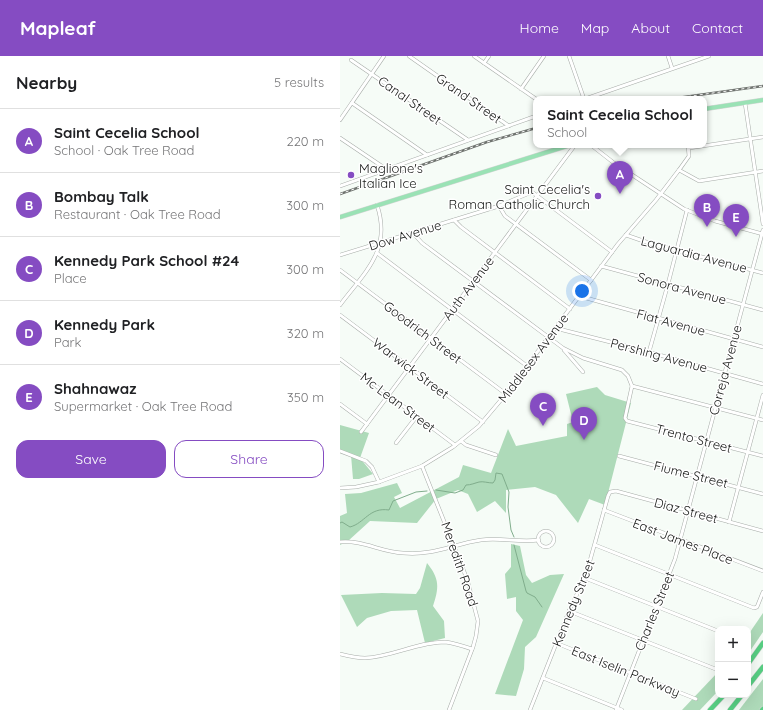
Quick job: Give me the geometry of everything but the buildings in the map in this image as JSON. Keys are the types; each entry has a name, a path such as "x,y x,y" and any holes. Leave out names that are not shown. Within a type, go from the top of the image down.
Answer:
{"highway":[{"path":"749,662 763,643"},
{"path":"751,682 763,667"},
{"path":"710,710 721,698"},
{"path":"730,710 740,698"}],"main road":[{"path":"707,109 763,100"},
{"path":"340,217 560,148"}],"street":[{"path":"340,120 384,56"},
{"name":"Grand Street","path":"409,56 509,126"},
{"path":"474,56 533,97"},
{"path":"484,63 489,56"},
{"path":"521,89 544,56"},
{"path":"569,56 584,96"},
{"path":"668,56 672,68"},
{"path":"593,96 709,56"},
{"name":"Canal Street","path":"351,60 468,140"},
{"path":"352,103 426,155"},
{"path":"745,103 762,209 763,224"},
{"path":"340,186 533,117"},
{"path":"707,144 763,137"},
{"path":"340,138 386,169"},
{"name":"Auth Avenue","path":"361,432 573,148"},
{"path":"595,148 614,163 684,209 716,221 763,232"},
{"name":"Middlesex Avenue","path":"340,488 356,487 379,482 422,466 461,441 483,422 506,394 612,252 661,194 689,156 689,148"},
{"path":"679,170 700,181 763,171"},
{"path":"340,181 344,184"},
{"name":"Dow Avenue","path":"340,255 499,206 530,192 537,195"},
{"path":"537,195 612,252"},
{"path":"340,305 377,254 381,242 382,220 377,205"},
{"path":"499,206 503,214 591,280"},
{"path":"649,352 687,210"},
{"path":"454,220 458,225 570,309"},
{"name":"Correja Avenue","path":"688,510 763,232"},
{"path":"413,233 420,241 563,348 582,358 620,369 628,376 632,386 763,420"},
{"name":"Laguardia Avenue","path":"626,235 763,273"},
{"path":"377,254 527,366"},
{"name":"Sonora Avenue","path":"602,266 763,310"},
{"name":"Goodrich Street","path":"340,270 506,394"},
{"name":"Fiat Avenue","path":"579,296 763,347"},
{"name":"Warwick Street","path":"340,315 483,422"},
{"name":"Pershing Avenue","path":"555,328 649,352 763,384"},
{"path":"563,348 583,372"},
{"name":"Mc Lean Street","path":"340,359 455,445"},
{"name":"Trento Street","path":"632,386 625,419 627,421 763,456"},
{"path":"729,522 763,395"},
{"path":"340,404 367,424"},
{"path":"396,443 417,416"},
{"path":"461,441 466,445 496,455"},
{"path":"340,451 366,461 372,468 379,482"},
{"name":"Fiume Street","path":"619,456 738,486 763,494"},
{"name":"Meredith Road","path":"422,466 467,578 478,621 472,649 449,710"},
{"name":"Diaz Street","path":"609,493 616,491 763,531"},
{"name":"Kennedy Street","path":"530,710 569,611 585,578 609,493"},
{"name":"East James Place","path":"604,510 763,571"},
{"name":"Charles Street","path":"616,709 669,574 688,510"},
{"path":"547,532 552,534 554,538 553,543 547,547 540,544 539,540 542,533 547,532"},
{"path":"340,542 358,542 390,552 413,554 430,553 482,540 495,539 521,542 539,540"},
{"path":"595,545 751,607 756,607 763,592"},
{"path":"585,578 715,630"},
{"path":"569,611 715,669"},
{"path":"340,654 365,658 385,655 427,644 445,642 472,649"},
{"name":"East Iselin Parkway","path":"556,643 696,699"},
{"path":"542,678 616,709 622,710"}],"green space":[{"path":"597,387 605,395 631,403 605,505 589,499 578,523 556,495 535,487 506,490 506,513 495,501 477,512 468,494 458,490 436,499 417,523 370,521 348,541 340,545 340,516 347,513 345,494 361,493 397,483 402,493 394,497 400,508 459,477 463,465 491,473 508,429 516,446 567,436 567,424 573,422 566,394"},
{"path":"340,425 369,433 360,458 373,474 359,479 353,479 351,455 340,451"},
{"path":"511,544 520,546 526,575 532,583 550,575 564,574 536,637 525,647 524,669 516,696 495,694 523,620 516,611 516,597 507,599 505,574 511,567"},
{"path":"427,563 436,579 437,589 433,606 444,621 445,638 425,643 417,610 391,611 367,618 357,627 341,595 382,593 416,594 420,588"},
{"path":"763,613 763,632 751,650 751,631"},
{"path":"715,675 715,694 700,710 682,710"},
{"path":"763,679 763,710 739,710 748,698 751,698 751,694"}],"waterway":[{"path":"436,490 455,493 463,490 466,485 481,482 493,483 496,473 502,474 509,492 508,507 511,530 514,537"},
{"path":"340,523 342,522 350,527 372,513 382,510 389,510 393,501 416,492 427,491"},
{"path":"514,545 526,591 535,597 542,607"}],"railway":[{"path":"691,96 763,86"},
{"path":"340,194 487,142 533,129"}],"place":[{"name":"Maglione's Italian Ice","path":"351,175"},
{"name":"Saint Cecelia School","path":"620,194"},
{"name":"Saint Cecelia's Roman Catholic Church","path":"598,196"},
{"name":"Bombay Talk","path":"707,227"},
{"name":"Shahnawaz","path":"736,237"},
{"name":"Kennedy Park School #24","path":"543,426"},
{"name":"Kennedy Park","path":"584,440"}]}
